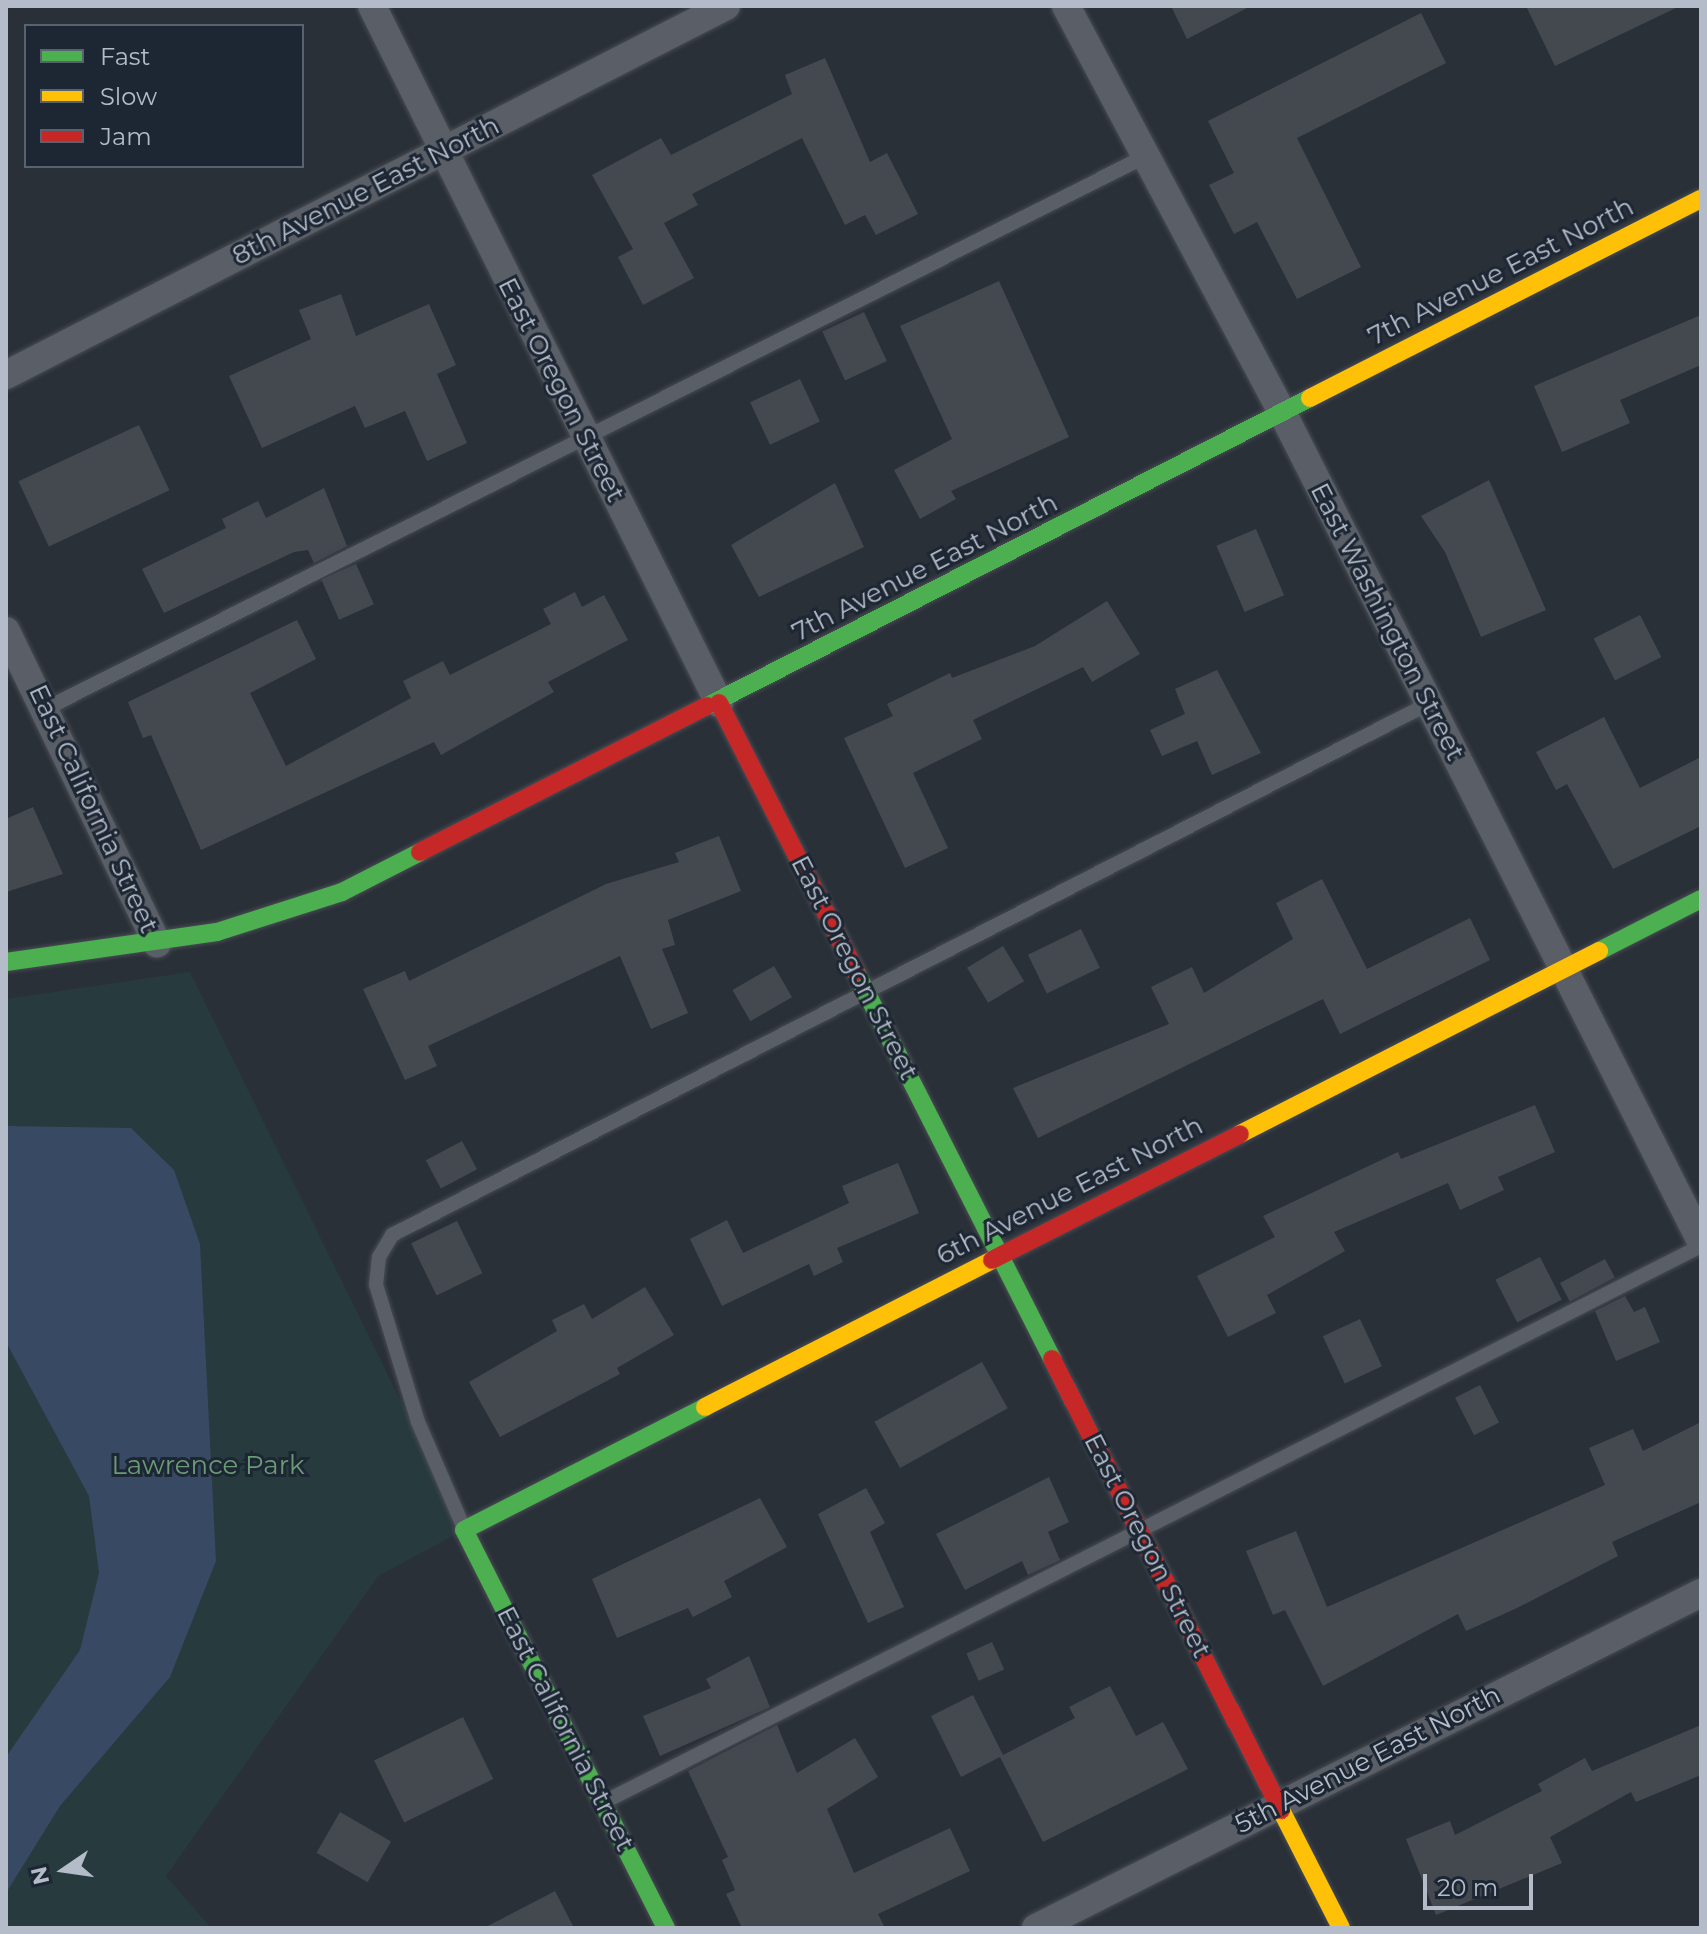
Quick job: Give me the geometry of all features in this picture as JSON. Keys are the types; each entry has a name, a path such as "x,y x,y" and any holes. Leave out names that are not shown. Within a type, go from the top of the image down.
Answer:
{"street":[{"name":"East Oregon Street","path":"372,6 584,436 1341,1928"},
{"name":"8th Avenue East North","path":"6,375 726,6"},
{"name":"East Washington Street","path":"1066,6 1283,414 1701,1243"},
{"name":"7th Avenue East North","path":"6,962 157,943 281,915 342,892 719,703 1701,199"},
{"name":"East California Street","path":"6,631 47,708 157,943"},
{"name":"6th Avenue East North","path":"464,1530 999,1254 1701,899"},
{"name":"East California Street","path":"464,1530 666,1928"},
{"name":"5th Avenue East North","path":"1036,1928 1701,1593"}],"lane":[{"path":"47,708 1146,156"},
{"path":"464,1530 418,1422 376,1285 379,1257 392,1235 1428,704"},
{"path":"602,1803 1701,1243"}],"green space":[{"name":"Lawrence Park","path":"190,972 464,1530 378,1576 166,1876 211,1928 6,1928 6,999"}],"water":[{"path":"6,1126 131,1128 174,1170 200,1244 216,1561 170,1677 60,1806 6,1893 6,1757 80,1650 99,1573 89,1496 6,1342"}],"building":[{"path":"1171,6 1251,6 1187,39"},
{"path":"1526,6 1680,6 1555,66"},
{"path":"1421,13 1446,63 1297,138 1361,267 1297,299 1257,222 1234,234 1209,185 1234,173 1208,121"},
{"path":"825,58 870,162 887,153 918,214 876,235 865,215 845,225 802,138 692,194 698,205 664,223 694,278 643,305 618,257 633,249 592,175 661,138 671,155 792,94 785,75"},
{"path":"999,281 1069,437 951,491 956,499 920,519 894,470 952,439 900,326"},
{"path":"341,294 356,336 429,304 456,365 437,374 467,443 427,461 405,411 365,428 355,406 262,448 229,376 311,339 299,310"},
{"path":"864,312 887,361 845,380 822,331"},
{"path":"1701,315 1701,365 1620,400 1630,423 1562,452 1534,386"},
{"path":"800,379 820,422 770,445 750,402"},
{"path":"139,425 169,490 49,546 18,481"},
{"path":"1489,480 1546,610 1481,637 1445,552 1421,516"},
{"path":"835,483 864,547 759,597 731,545"},
{"path":"324,488 347,546 314,563 308,550 294,552 164,613 142,569 226,528 222,519 258,501 266,518"},
{"path":"1256,529 1284,595 1245,612 1216,546"},
{"path":"356,564 374,604 339,620 321,579"},
{"path":"575,592 582,607 604,595 628,640 548,682 554,692 441,755 434,742 201,850 151,735 143,738 128,702 297,620 316,659 250,693 286,766 411,698 403,681 443,661 450,675 551,624 543,609"},
{"path":"1107,601 1140,654 1092,682 1083,667 973,720 982,739 913,773 948,848 905,868 844,738 893,716 887,704 950,673 952,678 1035,646"},
{"path":"1640,615 1661,657 1615,680 1594,639"},
{"path":"1217,670 1261,753 1212,775 1197,741 1162,756 1150,730 1185,714 1175,689"},
{"path":"1604,717 1640,788 1701,757 1701,826 1613,869 1567,784 1556,790 1536,752"},
{"path":"33,807 63,874 6,892 6,819"},
{"path":"719,836 741,891 668,920 675,945 662,949 688,1013 651,1029 620,956 428,1046 437,1066 405,1080 363,989 405,971 409,981 606,884 679,862 675,853"},
{"path":"1322,879 1367,969 1470,918 1490,960 1340,1034 1323,999 1038,1138 1013,1088 1169,1024 1151,987 1192,967 1204,993 1293,939 1276,903"},
{"path":"1081,929 1100,968 1047,994 1028,955"},
{"path":"1003,946 1024,981 988,1003 967,968"},
{"path":"774,966 792,997 750,1021 732,990"},
{"path":"1535,1105 1555,1152 1498,1177 1504,1190 1460,1210 1448,1183 1334,1232 1345,1251 1267,1295 1276,1313 1228,1337 1197,1276 1275,1237 1263,1216 1398,1152 1401,1159"},
{"path":"462,1141 477,1169 441,1189 426,1160"},
{"path":"898,1163 919,1213 837,1248 843,1262 814,1276 809,1264 722,1306 690,1239 727,1220 743,1253 849,1203 842,1186"},
{"path":"457,1221 482,1273 437,1295 411,1243"},
{"path":"1540,1257 1562,1300 1517,1322 1495,1280"},
{"path":"1605,1259 1615,1278 1570,1301 1560,1283"},
{"path":"645,1287 674,1335 617,1368 620,1374 500,1437 469,1382 557,1331 552,1320 584,1304 592,1319"},
{"path":"1625,1296 1634,1312 1645,1307 1660,1342 1616,1361 1595,1311"},
{"path":"1360,1319 1382,1366 1345,1383 1323,1336"},
{"path":"982,1362 1008,1408 900,1468 874,1422"},
{"path":"1480,1385 1499,1422 1474,1435 1455,1398"},
{"path":"1701,1422 1701,1502 1612,1542 1618,1556 1517,1608 1466,1631 1458,1614 1323,1686 1285,1610 1273,1615 1246,1551 1296,1531 1327,1607 1605,1485 1589,1448 1633,1429 1643,1451"},
{"path":"1049,1477 1069,1522 1048,1532 1060,1560 1028,1575 1022,1561 965,1590 936,1534"},
{"path":"866,1488 885,1523 870,1532 904,1607 868,1623 818,1514"},
{"path":"760,1498 787,1547 724,1581 732,1597 693,1617 688,1608 617,1638 592,1579"},
{"path":"992,1642 1004,1669 979,1681 966,1653"},
{"path":"749,1656 770,1707 660,1756 643,1716 711,1688 706,1679"},
{"path":"1110,1686 1136,1736 1163,1722 1188,1769 1043,1842 1000,1757 961,1777 931,1716 973,1695 1003,1755 1075,1718 1069,1707"},
{"path":"463,1717 493,1779 404,1822 374,1760"},
{"path":"777,1725 797,1773 855,1738 878,1777 827,1809 854,1873 950,1828 970,1871 878,1914 885,1928 742,1928 726,1894 735,1890 722,1860 728,1857 688,1771"},
{"path":"1701,1725 1701,1775 1636,1802 1631,1792 1550,1837 1562,1863 1436,1915 1406,1839 1450,1821 1455,1835 1542,1791 1538,1784 1585,1758 1592,1771"},
{"path":"340,1812 391,1842 368,1882 316,1853"},
{"path":"555,1891 574,1928 484,1928"}],"traffic: fast":[{"path":"707,706 1310,398"},
{"path":"6,962 217,932 342,892 420,852"},
{"path":"1599,951 1701,899"},
{"path":"856,972 1052,1359"},
{"path":"666,1928 464,1530 705,1407"}],"traffic: slow":[{"path":"1310,398 1701,199"},
{"path":"1240,1134 1599,951"},
{"path":"705,1407 992,1260"},
{"path":"1281,1810 1341,1928"}],"traffic: jam":[{"path":"719,703 856,972"},
{"path":"420,852 707,706"},
{"path":"992,1260 1240,1134"},
{"path":"1052,1359 1281,1810"}]}
